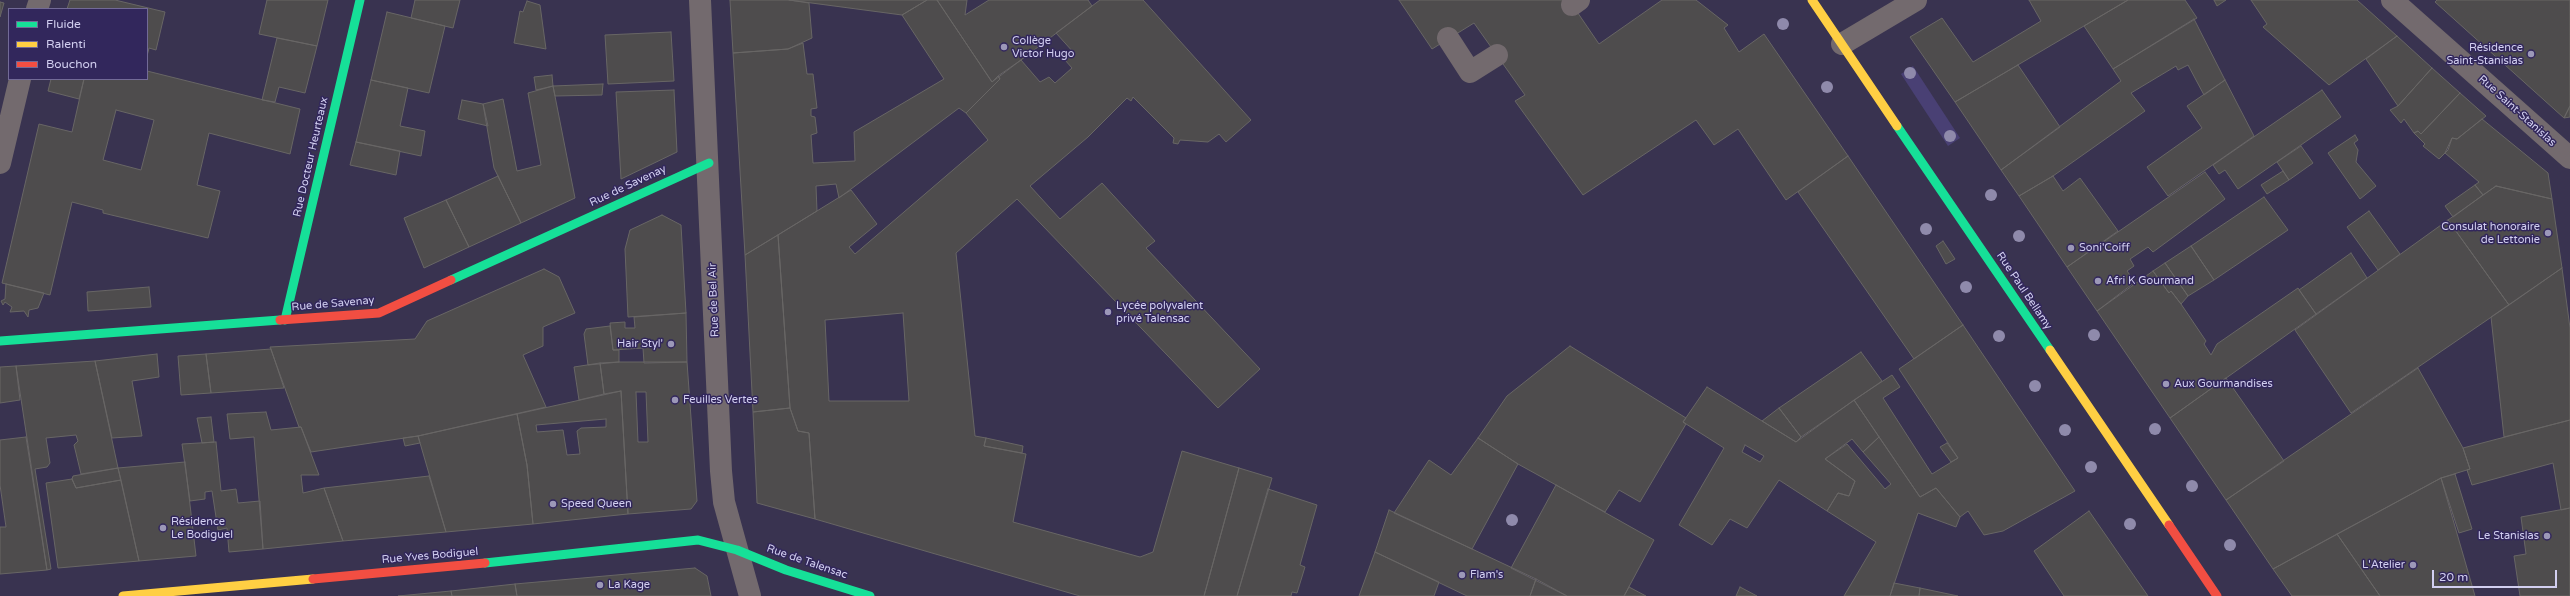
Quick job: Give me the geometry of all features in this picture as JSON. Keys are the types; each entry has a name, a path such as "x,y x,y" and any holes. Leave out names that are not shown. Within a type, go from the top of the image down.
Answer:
{"street":[{"name":"Rue Docteur Heurteaux","path":"285,320 360,0"},
{"name":"Rue de Bel Air","path":"700,0 709,163 721,471 724,502 750,596"},
{"name":"Rue Paul Bellamy","path":"1812,0 2216,596"},
{"path":"1842,44 1916,0"},
{"name":"Rue Saint-Stanislas","path":"2392,0 2570,158"},
{"path":"1448,38 1470,72 1497,55"},
{"path":"0,163 20,80"},
{"name":"Rue de Savenay","path":"0,341 379,313 709,163"},
{"name":"Rue Yves Bodiguel","path":"123,596 534,559 698,540 737,550"},
{"name":"Rue de Talensac","path":"737,550 786,570 870,596"}],"shaded area":[{"path":"1913,66 1960,138 1948,146 1901,74"}],"building":[{"path":"70,0 115,0 165,12 156,50 149,48 148,52 148,8 67,8"},
{"path":"267,0 328,0 317,46 259,34"},
{"path":"415,0 460,0 453,28 411,18"},
{"path":"730,0 789,0 809,3 812,38 788,49 733,53"},
{"path":"789,0 927,0 902,15"},
{"path":"927,0 937,0 992,82 998,76 1000,79 966,113 959,108 839,198 836,184 816,186 817,211 745,255 733,53 788,49 803,43 807,74 813,74 817,108 811,109 811,116 815,117 817,133 811,135 813,163 855,161 854,132 944,79 902,15"},
{"name":"Collège Victor Hugo","path":"937,0 967,0 965,15 989,0 1088,0 1092,6 992,82"},
{"path":"1100,0 1143,0 1251,120 1226,142 1219,134 1208,142 1180,140 1178,144 1173,143 1174,138 1133,97 1131,101 1127,98 1088,137 1030,186 1060,219 1102,183 1155,241 1146,248 1260,369 1218,408 1017,199 956,253 975,436 986,438 984,446 1026,454 1013,522 1140,557 1153,552 1182,451 1239,468 1204,596 1080,596 815,519 809,433 798,431 790,408 778,235 851,190 877,224 849,247 855,254 988,140 966,113 1000,79 998,76 1021,60 1040,82 1049,77 1055,83 1072,68 1065,60 1074,53 1056,33","holes":["903,313 909,401 829,401 825,320"]},
{"path":"1399,0 1569,0 1599,44 1662,0 1696,0 1728,25 1724,28 1739,52 1764,34 1848,156 1786,200 1738,129 1714,145 1696,120 1583,195 1515,101 1525,95 1474,23 1432,49"},
{"path":"2029,0 2128,0 1955,102 1910,37 1942,18 1973,62 2041,21"},
{"path":"2128,0 2185,0 2197,18 2113,69 2084,26"},
{"path":"2214,0 2226,0 2217,6"},
{"path":"2251,0 2357,0 2397,36 2329,85 2263,27 2267,24"},
{"name":"Résidence Saint-Stanislas","path":"2437,0 2570,0 2570,106 2564,118 2435,2"},
{"path":"527,1 540,5 546,49 514,43 520,11 523,12"},
{"path":"0,2 4,3 0,17"},
{"path":"387,12 445,26 429,93 371,80"},
{"path":"2194,19 2225,80 2204,95 2188,65 2178,70 2176,66 2131,93 2145,111 2053,176 2019,196 2001,170 2121,81 2113,69"},
{"path":"671,32 674,81 608,84 605,35"},
{"path":"2397,36 2432,68 2398,106 2366,59"},
{"path":"277,38 317,46 305,93 279,87 275,102 262,100"},
{"path":"2018,65 2060,127 2001,170 1955,102"},
{"path":"2432,68 2460,93 2421,134 2418,131 2414,133 2404,119 2401,123 2390,110 2398,106"},
{"path":"148,71 300,109 290,154 209,133 197,185 220,191 208,238 103,213 103,210 72,202 50,295 2,283 39,124 72,132 84,80 148,80","holes":["116,110 154,120 141,170 103,160"]},
{"path":"552,75 553,86 536,90 534,77"},
{"path":"51,80 84,80 79,99 48,91"},
{"path":"371,80 408,88 400,126 425,131 421,156 356,142"},
{"path":"2225,80 2254,136 2168,196 2147,167 2202,128 2187,106"},
{"path":"603,84 602,95 555,96 553,86"},
{"path":"553,86 575,198 521,223 494,168 483,104 503,99 517,171 541,165 528,93"},
{"path":"674,90 677,152 621,179 616,92"},
{"path":"2322,90 2341,117 2238,189 2225,170 2219,174 2213,165"},
{"path":"2460,93 2486,116 2457,139 2452,138 2448,150 2439,159 2423,146 2425,144 2414,133 2418,131 2421,134"},
{"path":"462,100 483,104 488,126 458,119"},
{"path":"2570,106 2570,117 2564,118"},
{"path":"2482,119 2548,173 2552,199 2496,186 2483,195 2475,185 2479,182 2445,153 2452,138 2457,139"},
{"path":"2355,135 2358,140 2354,143 2358,150 2356,162 2376,186 2360,199 2328,153"},
{"path":"356,142 400,151 396,175 350,165"},
{"path":"2301,146 2313,163 2289,180 2277,162"},
{"path":"1848,156 1963,325 1914,359 1798,192"},
{"path":"2283,171 2289,180 2267,194 2261,185"},
{"path":"2205,172 2225,199 2153,252 2148,247 2130,259 2134,266 2127,271 2135,282 2097,311 2067,267"},
{"path":"498,176 521,223 469,247 446,200"},
{"path":"2053,176 2063,191 2080,178 2118,231 2067,267 2019,196"},
{"path":"2475,185 2483,195 2453,217 2445,206"},
{"path":"2496,186 2552,199 2562,268 2509,305 2448,220"},
{"path":"2264,197 2288,230 2214,280 2191,246"},
{"path":"446,200 469,247 424,268 404,218"},
{"path":"2369,211 2400,254 2378,270 2347,227"},
{"path":"662,215 681,225 686,313 628,317 625,249 630,230"},
{"path":"2448,220 2509,305 2351,413 2295,330"},
{"path":"778,235 790,408 753,412 745,255"},
{"path":"1943,241 1955,259 1946,264 1936,246"},
{"path":"2191,246 2214,280 2188,296 2165,263"},
{"path":"2351,253 2367,278 2316,314 2299,290"},
{"path":"2165,263 2188,296 2181,304 2171,291 2169,293 2153,271"},
{"path":"2562,268 2570,328 2570,420 2504,437 2491,317"},
{"path":"544,269 559,277 575,313 543,327 543,346 523,355 546,407 418,436 311,452 301,427 299,427 270,347 415,339 427,321"},
{"path":"2153,271 2169,293 2171,291 2181,304 2206,341 2204,344 2211,355 2217,344 2298,288 2316,314 2170,418 2097,311"},
{"path":"6,284 44,293 38,308 29,310 28,317 24,311 10,312 12,307 5,302 3,305 1,301 5,299"},
{"path":"149,287 151,307 88,311 87,292"},
{"path":"686,313 687,362 644,363 643,348 613,350 610,323 625,322 625,328 635,328 634,317"},
{"path":"1963,325 2075,491 2003,531 1984,535 1968,511 1960,517 1936,488 1920,497 1854,400 1892,375 1900,387 1883,398 1932,474 1958,458 1899,369"},
{"path":"610,326 613,350 619,350 619,362 588,365 584,334 586,329"},
{"path":"1570,346 1686,418 1683,422 1686,424 1640,502 1619,490 1605,512 1518,464 1478,438 1507,396"},
{"path":"271,349 284,388 211,393 206,354"},
{"path":"1861,352 1882,381 1801,437 1779,408"},
{"path":"157,354 159,377 132,381 142,436 112,438 95,361"},
{"path":"206,354 211,393 181,395 178,356"},
{"path":"95,361 118,468 81,474 74,445 78,441 76,435 46,438 50,463 47,467 35,469 51,569 47,570 16,366"},
{"path":"687,362 697,501 691,509 628,514 621,391 604,394 600,363","holes":["636,392 646,392 648,442 638,442"]},
{"path":"600,363 604,394 579,400 574,367"},
{"path":"16,366 20,400 0,403 0,367"},
{"path":"2418,368 2463,448 2470,469 2441,478 2273,569 2226,500"},
{"path":"2226,378 2284,461 2226,500 2170,418"},
{"path":"1707,387 1796,442 1854,400 1879,437 1863,452 1852,439 1825,459 1855,481 1849,496 1838,493 1827,511 1779,480 1747,528 1730,519 1712,545 1679,525 1724,448 1683,422","holes":["1745,445 1764,456 1760,462 1742,452"]},
{"path":"621,391 628,514 533,524 527,465 517,414","holes":["606,419 606,427 581,428 577,431 580,454 567,455 563,430 537,432 536,425"]},
{"path":"790,408 798,431 809,433 815,519 757,503 753,412"},
{"path":"1779,408 1801,437 1796,442 1762,421"},
{"path":"266,412 271,430 301,427 319,475 301,475 303,493 324,488 343,541 263,549 254,437 230,439 227,414"},
{"path":"517,414 527,465 533,524 446,532 418,436"},
{"path":"211,417 214,442 202,443 197,418"},
{"path":"2570,420 2570,508 2561,510 2553,463 2472,485 2467,470 2470,469 2463,448"},
{"path":"418,436 420,443 405,446 403,438"},
{"path":"26,437 47,570 0,574 0,527 6,527 0,485 0,440"},
{"path":"1879,437 1920,497 1936,488 1960,517 1956,527 1918,513 1890,596 1844,596 1876,542 1827,511 1838,493 1849,496 1855,481 1825,459 1847,444 1885,489 1891,484 1863,452"},
{"path":"986,438 1023,446 1022,453 984,446"},
{"path":"1478,438 1518,464 1472,549 1394,513 1429,460 1451,475"},
{"path":"216,442 221,491 236,489 238,503 260,501 263,549 229,552 227,528 218,530 212,491 205,492 205,499 190,501 182,444"},
{"path":"1947,443 1958,458 1951,462 1940,447"},
{"name":"Résidence Le Bodiguel","path":"185,462 196,556 139,561 118,468"},
{"path":"118,468 121,480 76,488 72,479 73,476"},
{"path":"1239,468 1272,478 1237,596 1204,596"},
{"path":"2455,474 2472,529 2459,533 2441,478"},
{"path":"429,476 446,532 343,541 324,488"},
{"name":"L'Atelier","path":"2441,478 2475,596 2380,596 2337,534"},
{"path":"72,479 76,488 121,480 139,561 58,568 46,483"},
{"path":"1556,485 1654,540 1624,596 1567,596 1511,568"},
{"path":"1268,489 1317,505 1300,565 1305,567 1297,593 1292,592 1291,596 1237,596"},
{"name":"Le Stanislas","path":"2570,508 2570,596 2520,596 2514,556 2526,554 2521,517"},
{"path":"1389,510 1536,579 1530,596 1467,596 1375,552"},
{"path":"2089,511 2148,596 2064,596 2034,551"},
{"path":"2337,534 2380,596 2292,596 2273,569"},
{"path":"1375,552 1439,582 1434,596 1359,596"},
{"path":"695,568 707,576 711,596 517,596 515,584"},
{"path":"1536,579 1567,596 1530,596"},
{"path":"1894,583 1920,588 1919,596 1890,596"},
{"path":"515,584 517,596 452,596 451,591"},
{"path":"1629,587 1646,596 1624,596"},
{"path":"1740,587 1757,596 1736,596"},
{"path":"1920,588 1958,596 1919,596"},
{"path":"451,591 452,596 398,596"}],"traffic: fast":[{"path":"285,320 360,0"},
{"path":"1897,126 2050,350"},
{"path":"451,280 709,163"},
{"path":"0,341 280,320"},
{"path":"485,563 698,540 737,550 786,570 870,596"}],"traffic: slow":[{"path":"1812,0 1897,126"},
{"path":"2050,350 2169,525"},
{"path":"123,596 313,579"}],"traffic: jam":[{"path":"280,320 379,313 451,280"},
{"path":"2169,525 2217,596"},
{"path":"313,579 485,563"}],"place":[{"name":"Collège Victor Hugo","path":"1004,47"},
{"name":"Résidence Saint-Stanislas","path":"2531,54"},
{"name":"Consulat honoraire de Lettonie","path":"2548,233"},
{"name":"Soni'Coiff","path":"2071,248"},
{"name":"Afri K Gourmand","path":"2098,281"},
{"name":"Lycée polyvalent privé Talensac","path":"1108,312"},
{"name":"Hair Styl'","path":"671,344"},
{"name":"Aux Gourmandises","path":"2166,384"},
{"name":"Feuilles Vertes","path":"675,400"},
{"name":"Speed Queen","path":"553,504"},
{"name":"Résidence Le Bodiguel","path":"163,528"},
{"name":"Le Stanislas","path":"2547,536"},
{"name":"L'Atelier","path":"2413,565"},
{"name":"Flam's","path":"1462,575"},
{"name":"La Kage","path":"600,585"}]}
